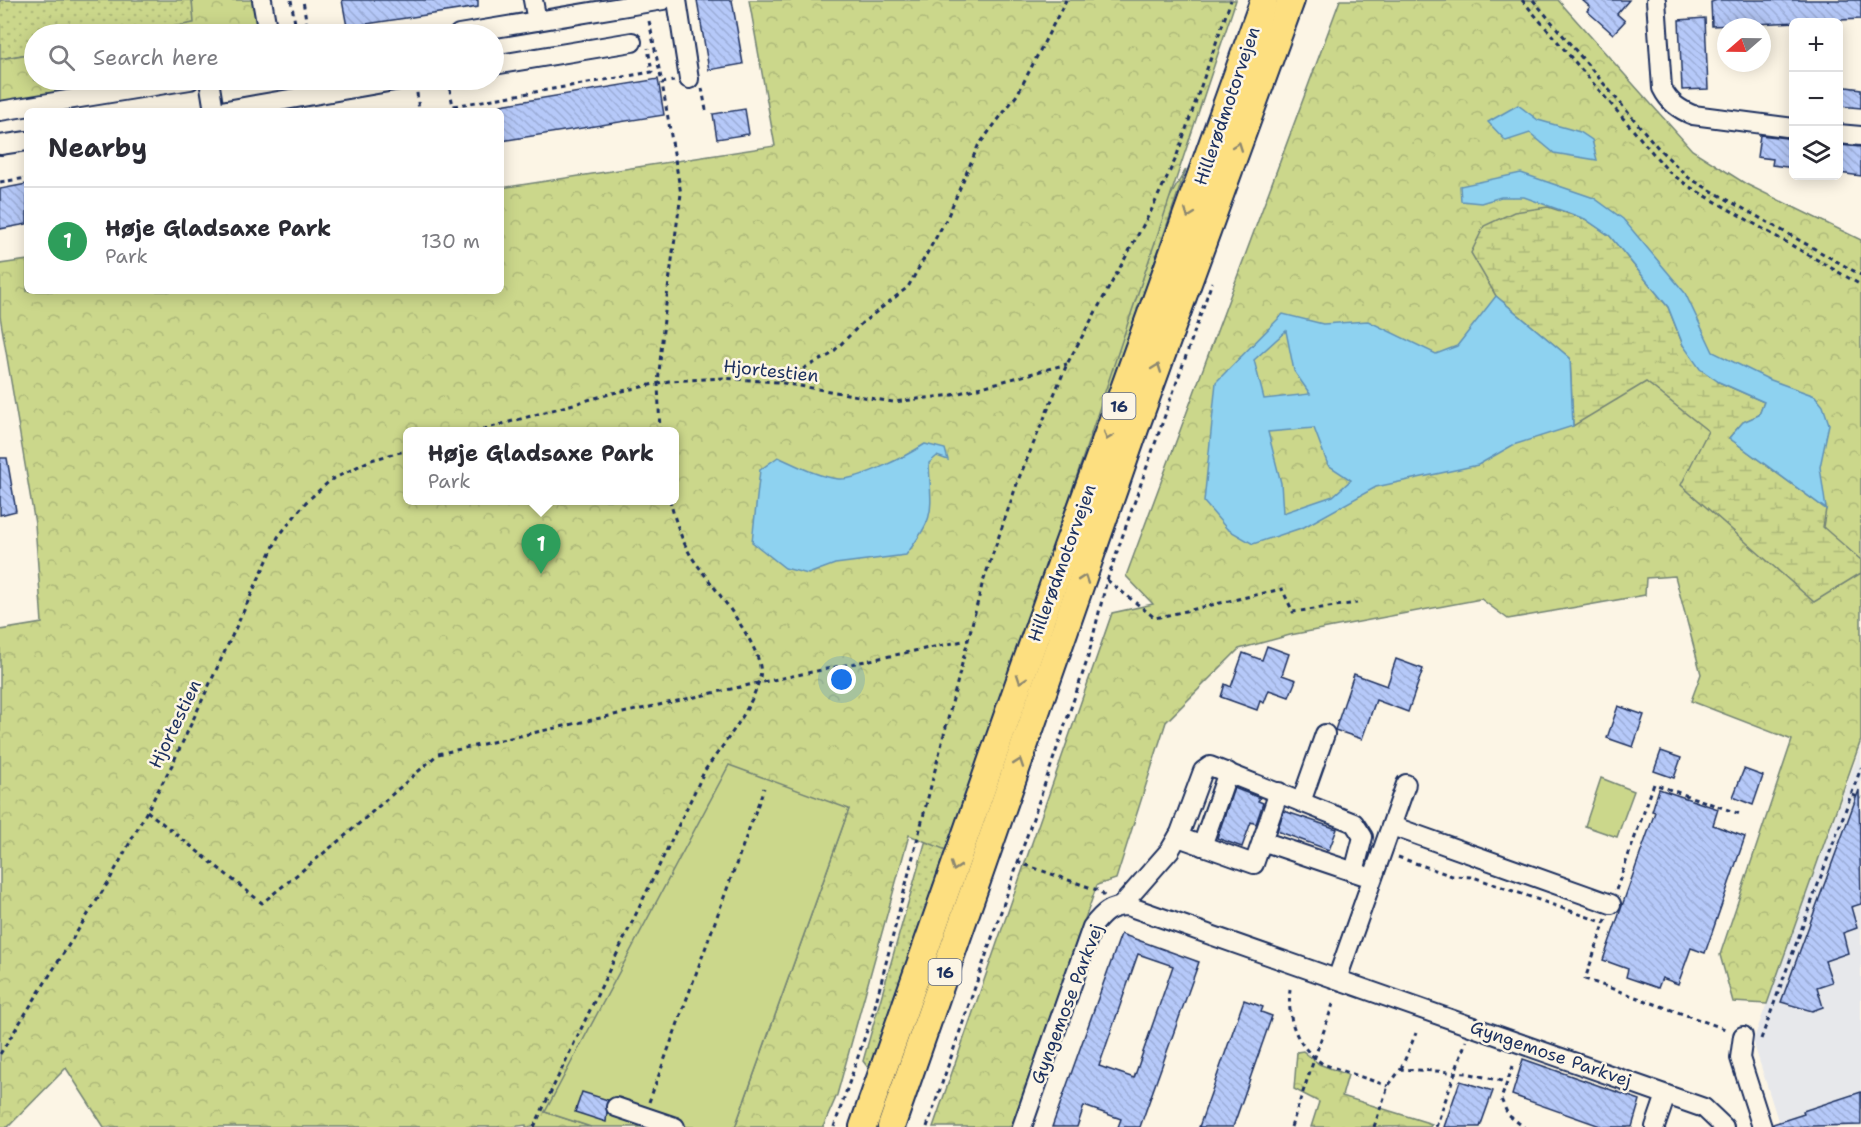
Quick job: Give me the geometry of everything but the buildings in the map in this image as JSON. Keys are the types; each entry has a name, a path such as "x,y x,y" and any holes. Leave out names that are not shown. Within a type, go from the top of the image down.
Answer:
{"highway":[{"name":"Hillerødmotorvejen","path":"863,1127 1264,0"},
{"name":"Hillerødmotorvejen","path":"891,1127 1137,423 1291,0"},
{"path":"908,1127 999,818"},
{"path":"851,1127 907,1003"}],"street":[{"path":"262,0 266,24"},
{"path":"533,0 537,21"},
{"path":"504,26 663,0"},
{"path":"677,0 689,79"},
{"path":"1656,0 1662,88 1668,100 1679,109 1692,115 1789,127"},
{"path":"504,63 632,42"},
{"path":"0,111 129,90"},
{"path":"211,90 214,108"},
{"path":"238,108 342,90"},
{"path":"1843,134 1861,136"},
{"path":"0,145 24,141"},
{"path":"1301,801 1325,734"},
{"path":"1118,906 1164,857 1178,837 1204,769 1213,766 1354,823 1361,830 1363,837 1354,872"},
{"path":"1202,846 1228,772"},
{"path":"1337,979 1406,784"},
{"path":"1178,837 1254,864 1279,792"},
{"path":"1392,826 1611,904"},
{"path":"1262,841 1373,879"},
{"name":"Gyngemose Parkvej","path":"1022,1127 1092,927 1102,914 1118,906 1128,906 1704,1108 1724,1127"},
{"path":"1743,1035 1740,1058 1762,1127"},
{"path":"1655,1127 1666,1095"},
{"path":"616,1107 675,1127"}],"path":[{"path":"291,0 295,24"},
{"path":"303,0 307,24"},
{"path":"777,382 830,355 861,324 908,287 947,219 978,146 1017,95 1066,0"},
{"path":"834,1127 874,1010 982,585 1019,478 1067,364 1151,211 1176,158 1231,0"},
{"path":"1522,0 1669,172 1690,187 1861,285"},
{"path":"1533,0 1659,149 1689,178 1861,275"},
{"path":"649,21 681,194 664,319 658,384 660,427"},
{"path":"450,90 453,106 652,72 652,69"},
{"path":"662,83 689,79"},
{"path":"416,90 419,108"},
{"path":"0,182 24,178"},
{"path":"927,1127 1087,661 1107,580 1214,276"},
{"name":"Hjortestien","path":"493,427 658,384 723,378 777,382 893,402 952,395 1067,364"},
{"name":"Hjortestien","path":"0,1054 109,881 172,765 278,537 306,502 331,480 371,460 403,451"},
{"path":"534,1127 705,770 736,729 761,675 758,658 741,625 690,553 672,505"},
{"path":"1107,580 1155,618 1282,589 1293,612 1357,603"},
{"path":"147,811 262,903 438,754 758,683 968,640"},
{"path":"1740,1058 1759,1044 1861,768"},
{"path":"1740,814 1654,784 1585,979 1743,1035"},
{"path":"644,1116 764,788"},
{"path":"1851,795 1861,798"},
{"path":"1383,851 1452,876 1473,877 1605,923"},
{"path":"1017,862 1100,891 1118,906"},
{"path":"1290,989 1288,1007 1300,1044 1315,1058 1388,1086"},
{"path":"1291,1127 1333,1004"},
{"path":"1374,1127 1388,1086 1401,1069 1416,1033"},
{"path":"1436,1127 1463,1049"},
{"path":"1513,1066 1501,1099 1508,1115 1524,1127"},
{"path":"1401,1069 1485,1075 1506,1082"}],"shaded area":[{"path":"1861,746 1861,1127 1780,1127 1753,1041"}],"green space":[{"path":"0,0 192,0 195,23 189,24 24,24 24,55 0,59"},
{"path":"192,0 257,0 261,24 188,24 194,23"},
{"path":"749,0 1236,0 951,852 909,835 837,1095 823,1127 735,1127 849,809 545,1112 591,1127 526,1127 526,1125 512,1127 104,1127 66,1068 8,1127 0,1127 0,630 42,623 35,524 0,316 0,264 24,260 24,294 504,294 504,188 775,146"},
{"path":"1340,0 1558,0 1692,150 1746,184 1861,240 1861,740 1767,1004 1733,1002 1720,955 1792,740 1691,701 1701,674 1675,576 1646,578 1645,595 1508,619 1481,599 1290,635 1239,649 1166,722 1116,879 1097,885 1011,1127 933,1127 1112,613 1153,604 1126,576"},
{"path":"24,55 24,90 72,90 0,103 0,59"},
{"path":"1186,169 1006,701 944,876 869,1069 863,1061 937,801 1094,330"},
{"path":"1548,207 1585,219 1610,236 1668,307 1683,345 1719,382 1764,402 1759,415 1743,422 1729,438 1826,509 1823,527 1861,560 1861,573 1814,602 1681,485 1708,431 1646,382 1573,426 1570,358 1496,296 1471,253 1484,226 1514,212"},
{"path":"729,765 849,809 735,1127 591,1127 545,1112"},
{"path":"1601,778 1634,791 1617,837 1585,826"},
{"path":"1303,1051 1319,1064 1348,1075 1342,1096 1432,1124 1430,1127 1311,1127 1319,1102 1294,1089 1297,1052"}],"water":[{"path":"1518,105 1538,120 1580,132 1592,140 1597,160 1554,153 1530,133 1506,141 1488,122"},
{"path":"1521,173 1594,198 1623,219 1685,293 1713,352 1768,379 1815,396 1823,406 1829,424 1820,467 1826,509 1729,438 1743,422 1759,415 1764,402 1719,382 1700,369 1683,345 1668,307 1610,236 1585,219 1524,197 1501,197 1481,203 1461,201 1460,186"},
{"path":"1496,296 1570,358 1573,426 1513,445 1478,465 1376,487 1304,527 1253,544 1227,529 1204,502 1216,382 1283,314 1323,324 1368,321 1436,354 1457,346","holes":["1286,331 1294,371 1310,394 1264,399 1254,360","1314,428 1328,465 1351,480 1333,496 1283,513 1281,483 1268,432"]},
{"path":"925,444 945,449 948,460 937,456 929,463 930,512 923,530 906,555 835,564 808,574 785,568 752,542 760,470 778,457 823,476 839,479 859,476"}],"place":[{"name":"Høje Gladsaxe Park","path":"541,574"}]}
